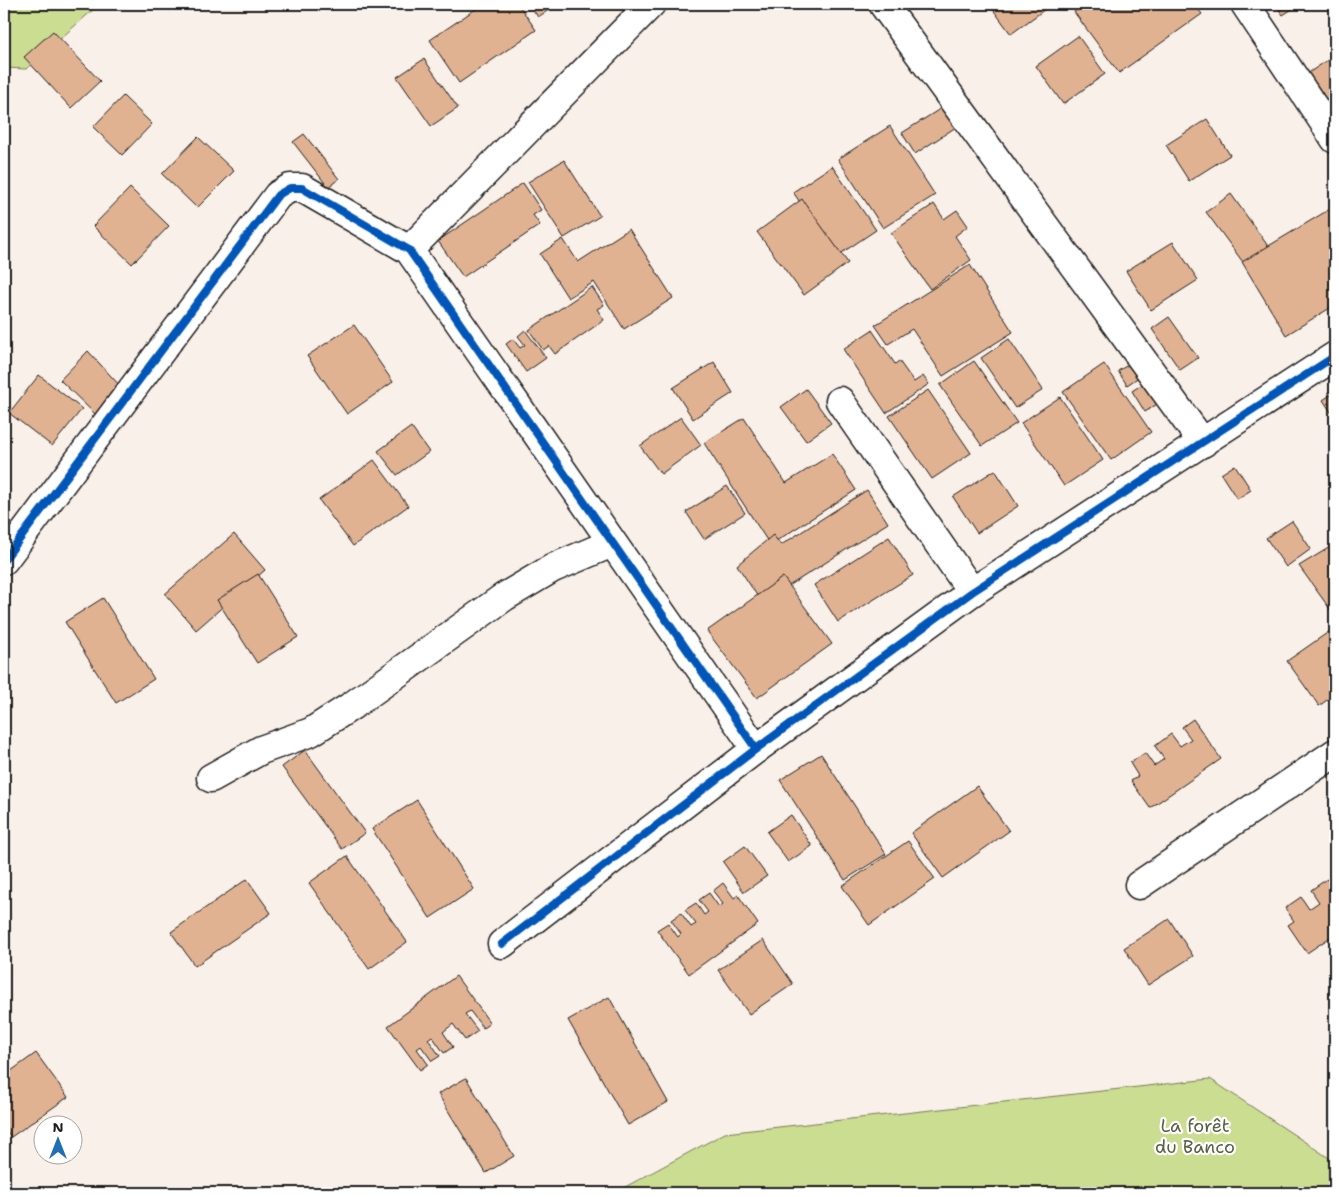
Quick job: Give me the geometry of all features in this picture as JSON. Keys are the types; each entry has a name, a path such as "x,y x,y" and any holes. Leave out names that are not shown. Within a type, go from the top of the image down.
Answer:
{"street":[{"path":"409,250 651,4"},
{"path":"884,4 1203,443"},
{"path":"1244,4 1335,139"},
{"path":"4,560 278,195 290,188 302,188 409,250 756,750"},
{"path":"502,944 756,750 972,592 1335,356"},
{"path":"840,401 972,592"},
{"path":"211,778 261,750 310,732 353,705 504,597 553,568 612,543"},
{"path":"1139,886 1335,754"}],"green space":[{"path":"4,4 95,4 95,8 26,69 4,68"},
{"name":"La forêt du Banco","path":"1210,1079 1335,1162 1335,1193 614,1193 725,1133"}],"building":[{"path":"483,4 518,4 536,30 459,83 430,40"},
{"path":"529,4 558,4 538,17"},
{"path":"989,4 1052,4 1011,34"},
{"path":"1085,4 1194,4 1202,14 1119,73 1074,12"},
{"path":"1275,4 1300,4 1283,15"},
{"path":"53,31 100,81 71,108 24,57"},
{"path":"1078,36 1105,74 1063,104 1036,66"},
{"path":"1335,55 1335,121 1304,76"},
{"path":"424,59 458,108 431,126 397,77"},
{"path":"123,96 152,124 122,155 93,127"},
{"path":"943,107 956,127 915,154 902,133"},
{"path":"1207,119 1230,155 1189,181 1166,145"},
{"path":"890,126 935,195 883,228 838,159"},
{"path":"304,134 339,179 328,187 293,142"},
{"path":"198,137 234,171 197,208 162,174"},
{"path":"564,160 600,216 564,238 528,182"},
{"path":"832,166 876,230 837,256 793,192"},
{"path":"523,183 541,210 533,215 540,225 463,277 438,241"},
{"path":"130,188 169,226 132,264 93,226"},
{"path":"1231,194 1275,256 1251,273 1206,212"},
{"path":"802,199 848,263 804,295 757,232"},
{"path":"934,204 944,219 957,210 968,226 955,236 971,260 930,289 891,233"},
{"path":"1330,209 1335,218 1335,305 1286,335 1242,262"},
{"path":"629,229 673,298 624,329 594,282 568,298 540,254 563,239 578,262"},
{"path":"1173,242 1198,280 1151,310 1126,271"},
{"path":"970,265 1013,332 943,376 912,329 888,344 875,325"},
{"path":"592,287 604,305 597,309 604,320 555,354 549,346 543,350 529,330"},
{"path":"1169,317 1198,358 1180,370 1152,329"},
{"path":"354,325 393,382 347,414 307,356"},
{"path":"525,330 546,358 526,372 506,344 513,339 520,348 525,345 518,336"},
{"path":"872,330 895,364 899,361 914,382 923,376 929,384 886,413 843,349"},
{"path":"1009,339 1043,390 1015,408 981,358"},
{"path":"88,351 121,387 99,418 60,380"},
{"path":"1139,358 1148,371 1127,385 1118,371"},
{"path":"974,361 1017,423 982,446 940,385"},
{"path":"714,362 733,393 693,419 673,388"},
{"path":"1104,364 1151,432 1111,460 1063,392"},
{"path":"1158,374 1171,395 1145,412 1132,391"},
{"path":"39,375 82,409 52,446 9,413"},
{"path":"806,389 831,423 806,441 781,407"},
{"path":"928,390 971,453 932,479 889,416"},
{"path":"1335,392 1335,418 1323,400"},
{"path":"1060,397 1103,460 1064,486 1021,423"},
{"path":"681,417 701,445 661,474 640,446"},
{"path":"744,418 786,483 832,454 856,490 770,545 704,443"},
{"path":"411,427 429,452 397,475 378,451"},
{"path":"374,460 408,506 353,546 319,500"},
{"path":"1235,465 1251,490 1237,499 1221,474"},
{"path":"995,470 1018,506 977,533 953,497"},
{"path":"727,486 745,513 704,539 686,512"},
{"path":"867,490 888,523 762,603 737,565 773,535 781,545"},
{"path":"1292,521 1311,549 1286,567 1266,538"},
{"path":"234,534 265,570 196,630 165,594"},
{"path":"889,537 913,575 838,622 814,585"},
{"path":"1335,544 1335,616 1299,566"},
{"path":"258,574 298,637 257,663 217,600"},
{"path":"783,577 832,644 757,698 707,631"},
{"path":"103,598 154,679 116,703 65,622"},
{"path":"1330,631 1335,639 1335,694 1319,706 1287,661"},
{"path":"1193,719 1221,759 1150,808 1131,781 1138,776 1130,763 1145,753 1154,766 1164,759 1155,746 1171,734 1180,746 1191,739 1182,727"},
{"path":"305,750 365,833 342,849 282,767"},
{"path":"821,754 886,854 845,880 780,780"},
{"path":"977,786 1009,831 943,878 911,833"},
{"path":"417,800 474,889 430,918 372,829"},
{"path":"791,815 812,846 788,862 767,832"},
{"path":"908,841 935,879 869,925 842,886"},
{"path":"745,846 767,876 744,892 723,862"},
{"path":"347,856 407,942 369,969 309,883"},
{"path":"247,879 271,913 195,966 171,932"},
{"path":"1327,879 1335,891 1335,934 1307,953 1288,925 1294,921 1285,908 1301,897 1309,909 1319,902 1311,890"},
{"path":"723,883 734,898 738,895 758,924 689,974 657,930 668,923 678,937 681,934 671,920 681,913 691,927 696,924 685,910 696,903 704,915 708,912 699,900 709,893 719,907 723,904 713,891"},
{"path":"1169,919 1193,956 1148,985 1124,948"},
{"path":"763,940 793,984 749,1014 718,970"},
{"path":"456,976 490,1023 483,1028 470,1011 465,1014 478,1031 465,1040 453,1024 443,1032 453,1047 444,1053 432,1036 428,1039 440,1056 432,1061 421,1046 417,1049 428,1064 420,1070 388,1026"},
{"path":"609,997 668,1102 628,1125 568,1020"},
{"path":"36,1053 68,1097 44,1114 32,1114 32,1122 11,1137 4,1127 4,1076"},
{"path":"466,1078 514,1156 486,1173 438,1094"}],"cycle path":[{"path":"4,560 278,195 290,188 302,188 409,250 756,749"},
{"path":"502,944 756,749 972,592 1335,356"}]}
